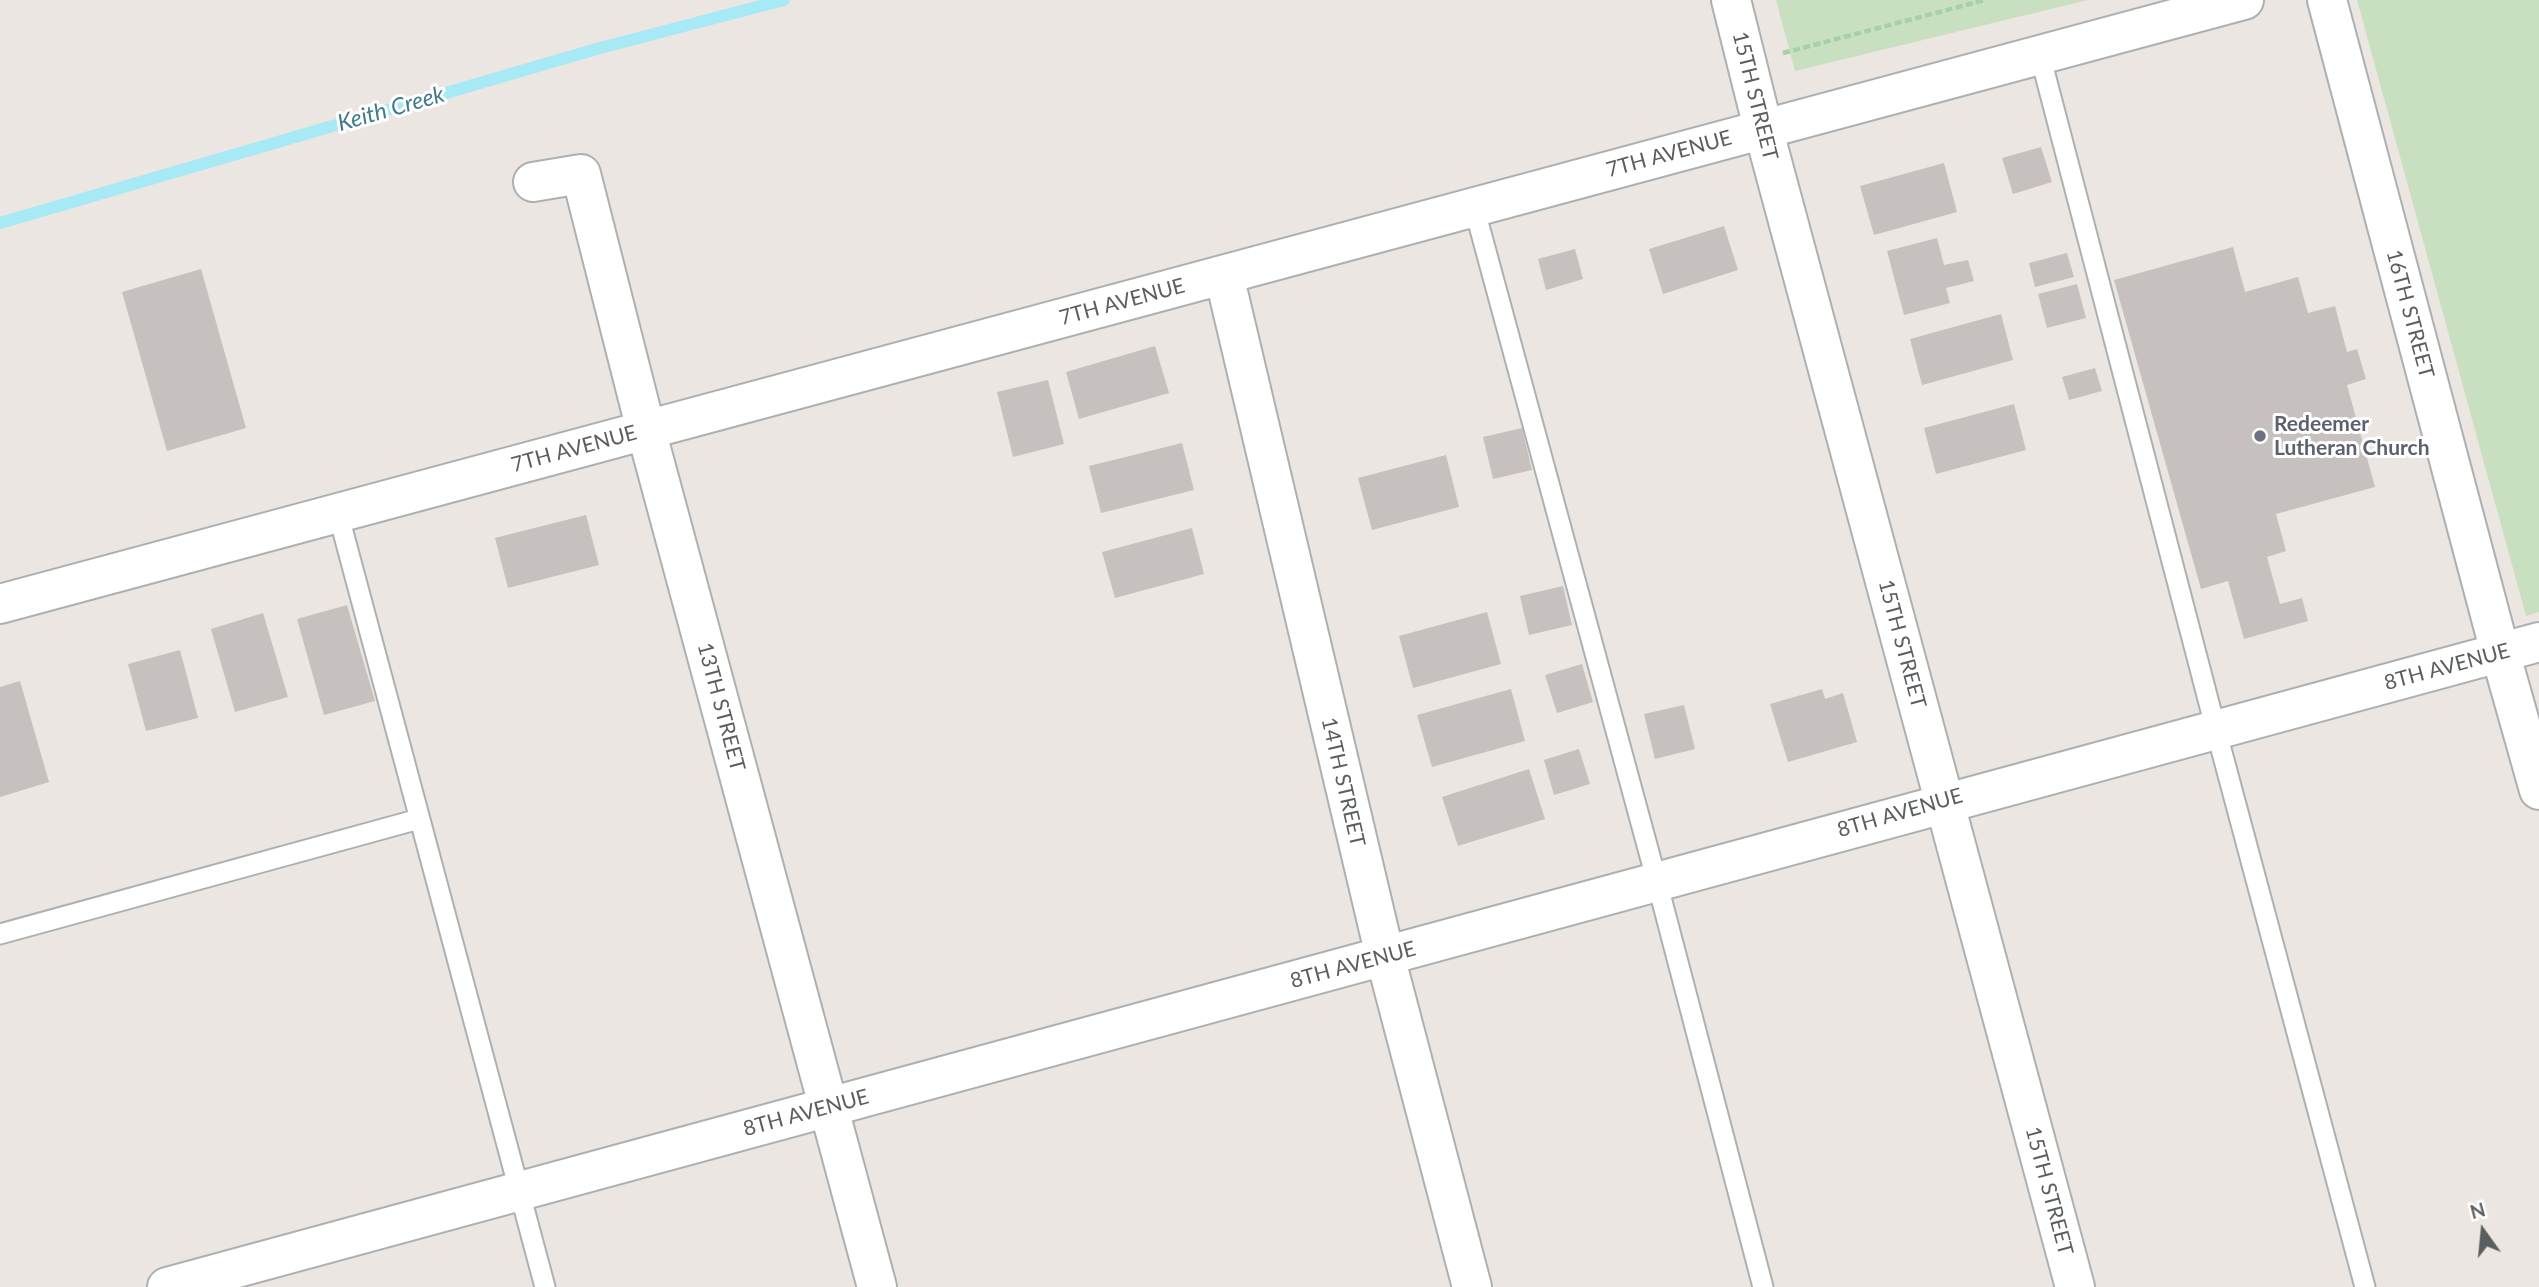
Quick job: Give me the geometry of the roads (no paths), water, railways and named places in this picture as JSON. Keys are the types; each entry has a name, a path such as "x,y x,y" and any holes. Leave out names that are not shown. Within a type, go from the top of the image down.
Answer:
{"street":[{"name":"15TH STREET","path":"1731,0 1763,128 2075,1287"},
{"name":"7TH AVENUE","path":"0,604 2244,0"},
{"name":"16TH STREET","path":"2327,0 2539,790"},
{"name":"13TH STREET","path":"533,182 581,174 646,430 877,1287"},
{"name":"14TH STREET","path":"1224,275 1385,956 1472,1287"},
{"name":"8TH AVENUE","path":"167,1287 1657,882 1943,801 2539,642"}],"lane":[{"path":"2040,55 2365,1287"},
{"path":"1474,207 1657,882 1763,1287"},
{"path":"338,513 545,1287"},
{"path":"0,934 419,820"}],"waterway":[{"name":"Keith Creek","path":"0,223 600,48 784,0"}],"place":[{"name":"Redeemer Lutheran Church","path":"2260,436"}]}
